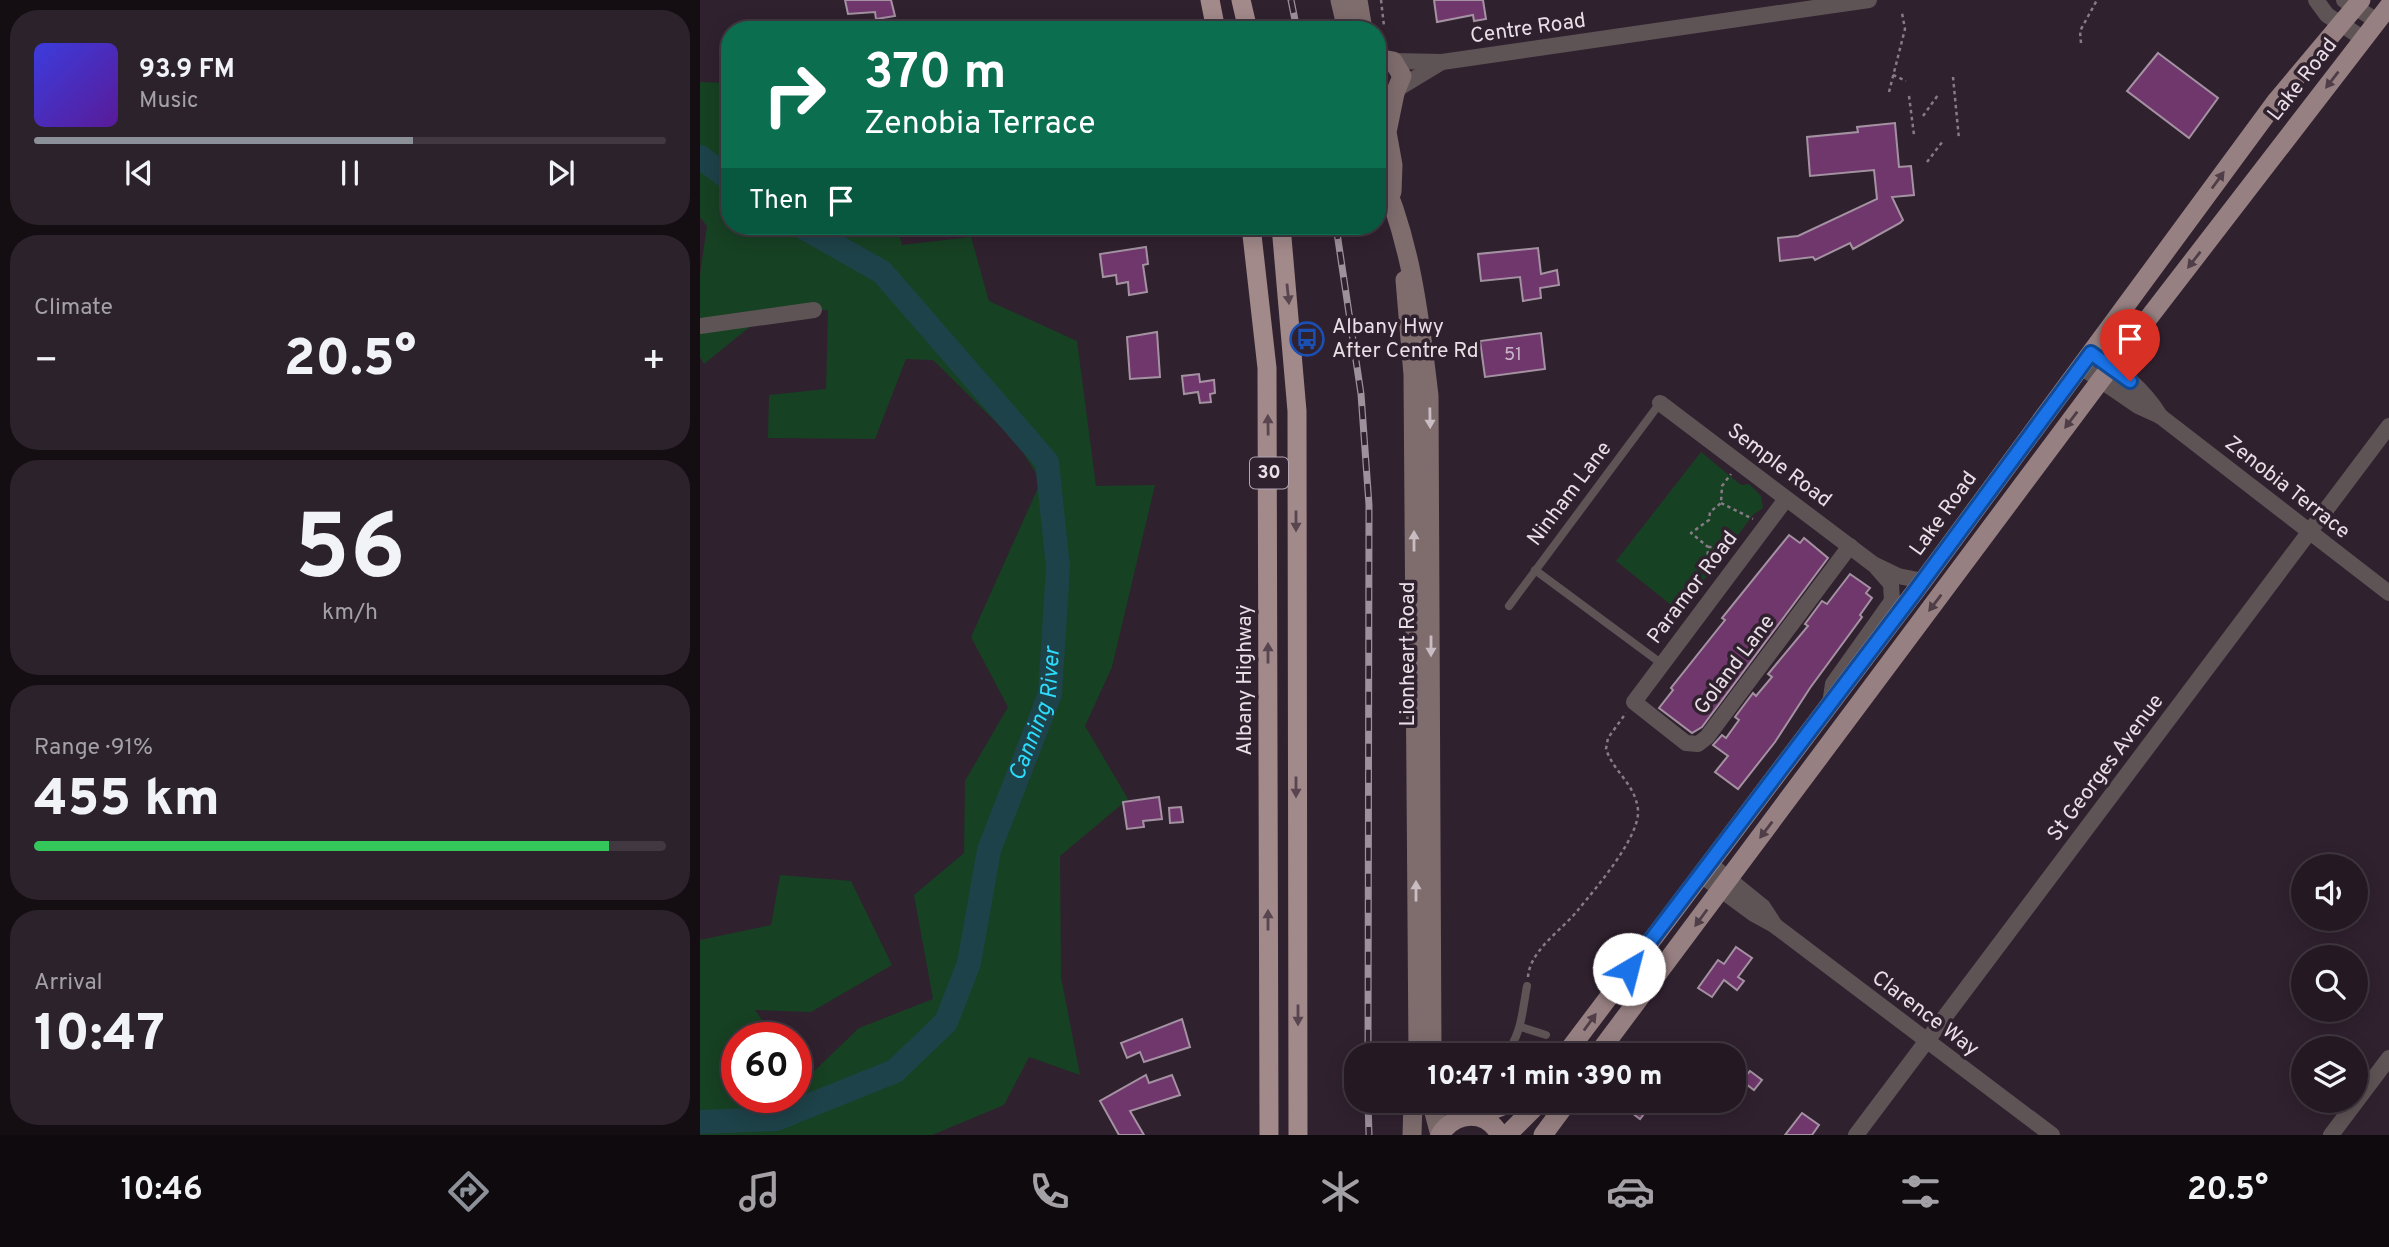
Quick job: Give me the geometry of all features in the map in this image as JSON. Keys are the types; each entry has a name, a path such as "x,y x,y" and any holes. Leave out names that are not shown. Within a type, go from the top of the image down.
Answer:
{"highway":[{"path":"1210,0 1214,21"},
{"path":"1241,0 1246,21"},
{"name":"Albany Highway","path":"1252,235 1268,368 1269,1135"},
{"name":"30","path":"1282,235 1297,411 1298,1135"},
{"path":"1268,721 1296,719"}],"main road":[{"path":"1340,0 1345,21"},
{"path":"1358,0 1362,21"},
{"name":"Lake Road","path":"1574,1043 1923,581 2277,100 2342,25 2353,2"},
{"name":"Lake Road","path":"1606,1043 2106,374 2383,14"},
{"path":"1386,60 1402,76 1390,93"},
{"name":"Lionheart Road","path":"1390,93 1387,132 1393,165 1392,197"},
{"name":"Lionheart Road","path":"1386,185 1392,197 1418,304 1429,396 1429,1043"},
{"path":"1412,1135 1413,1113"},
{"path":"1434,1113 1440,1135"},
{"path":"1469,1113 1494,1125 1500,1135"},
{"path":"1440,1135 1452,1121 1482,1113"},
{"path":"1507,1135 1529,1113"},
{"path":"1543,1135 1559,1113"}],"street":[{"name":"Centre Road","path":"1386,57 1442,62 1869,0"},
{"path":"2316,0 2327,15 2364,39"},
{"path":"2353,2 2383,14"},
{"name":"Centre Road","path":"1390,93 1442,62"},
{"path":"700,326 814,310"},
{"name":"Zenobia Terrace","path":"2086,360 2147,396 2160,416 2389,593"},
{"name":"Semple Road","path":"1660,403 1873,564 1891,584 1892,601 1833,684 1830,704"},
{"name":"St Georges Avenue","path":"1856,1135 2389,426"},
{"name":"Paramor Road","path":"1634,702 1786,499"},
{"name":"Goland Lane","path":"1634,702 1686,743 1703,741 1850,546"},
{"name":"Semple Road","path":"1873,564 1899,576 1923,581"},
{"name":"Clarence Way","path":"1705,869 1725,885 1763,907 1774,925 2052,1135"},
{"path":"2331,1135 2389,1058"}],"lane":[{"name":"Ninham Lane","path":"1508,606 1660,403"},
{"path":"1535,570 1662,664"},
{"path":"1515,1043 1521,1027 1527,986"},
{"path":"1521,1027 1546,1035"}],"path":[{"path":"1381,0 1383,21"},
{"path":"2081,43 2080,32 2097,0"},
{"path":"1889,92 1905,30 1902,13"},
{"path":"1893,75 1906,81"},
{"path":"1953,77 1959,139"},
{"path":"1923,116 1938,95"},
{"path":"1909,96 1914,135"},
{"path":"1927,162 1943,141"},
{"path":"1727,555 1714,547 1708,547 1691,533 1709,520 1710,512 1721,503 1722,486 1731,474"},
{"path":"1721,503 1753,519"},
{"path":"1708,547 1705,561 1707,569 1713,572"},
{"path":"1527,986 1528,969 1534,958 1578,910 1621,852 1637,821 1632,787 1606,749 1608,738 1634,702"}],"green space":[{"path":"700,82 721,83 721,235 899,235 902,245 971,237 989,301 1077,341 1096,486 1155,485 1112,667 1085,726 1128,799 1060,856 1061,977 1080,1075 1029,1057 1004,1105 932,1135 700,1135 700,940 771,925 780,875 851,881 892,965 811,1012 755,1010 764,1022 721,1022 721,1113 812,1113 812,1073 859,1028 933,999 914,895 964,853 965,781 1008,707 971,637 1041,481 1017,443 933,360 906,359 875,439 768,438 769,395 826,389 828,310 768,312 704,364 700,357 700,275 707,226 700,217"},
{"path":"1701,452 1741,485 1749,484 1761,496 1763,508 1753,515 1680,612 1616,561"}],"building":[{"path":"845,0 891,0 895,16 876,19 875,12 848,14"},
{"path":"1434,0 1483,0 1486,19 1474,21 1473,15 1437,22"},
{"path":"2158,53 2218,98 2189,138 2127,91"},
{"path":"1895,123 1899,167 1911,166 1914,195 1892,197 1903,220 1853,249 1850,243 1815,260 1813,257 1780,261 1778,238 1798,236 1877,199 1874,170 1810,176 1807,137 1858,132 1857,127"},
{"path":"1146,247 1148,264 1143,265 1147,292 1129,295 1128,282 1117,284 1116,275 1103,277 1100,254"},
{"path":"1538,248 1541,274 1557,270 1559,285 1540,288 1541,298 1523,301 1520,277 1481,281 1478,254"},
{"path":"1157,332 1160,377 1130,379 1127,337"},
{"path":"1541,333 1545,369 1485,377 1480,341"},
{"path":"1199,374 1200,382 1214,380 1215,393 1210,394 1211,402 1200,403 1198,392 1184,394 1182,376"},
{"path":"1789,535 1800,543 1804,538 1828,558 1702,727 1692,733 1659,708 1673,690 1671,688 1725,620 1722,618"},
{"path":"1850,574 1870,588 1866,593 1872,598 1860,615 1862,617 1810,688 1775,742 1738,789 1715,772 1728,756 1713,745 1722,735 1726,738 1739,720 1735,717 1753,693 1756,696 1772,677 1768,674 1808,626 1805,624 1822,601 1827,604"},
{"path":"1159,797 1162,819 1143,821 1144,827 1127,829 1123,802"},
{"path":"1181,807 1183,822 1170,823 1169,808"},
{"path":"1736,947 1752,958 1738,977 1744,981 1737,990 1724,980 1712,997 1698,988 1718,960 1724,964"},
{"path":"1182,1019 1190,1047 1144,1062 1140,1052 1127,1058 1121,1043"},
{"path":"1750,1071 1762,1080 1754,1090 1746,1084 1746,1076"},
{"path":"1146,1075 1149,1083 1172,1075 1180,1095 1130,1111 1144,1135 1119,1135 1100,1101"},
{"path":"1632,1113 1645,1113 1640,1119"},
{"path":"1802,1113 1819,1125 1812,1135 1785,1135"}],"waterway":[{"name":"Canning River","path":"700,157 721,172"},
{"name":"Canning River","path":"700,1122 776,1119 895,1071 946,1022 969,963 989,850 1050,694 1058,567 1047,462 882,272 817,235"}],"railway":[{"path":"1291,0 1295,21"},
{"path":"1337,235 1361,394 1369,505 1368,1043"},
{"path":"1368,1113 1369,1135"}],"place":[{"name":"Albany Hwy After Centre Rd","path":"1307,339"}],"route":[{"path":"1629,969 1911,597 2091,353 2130,381"}]}
